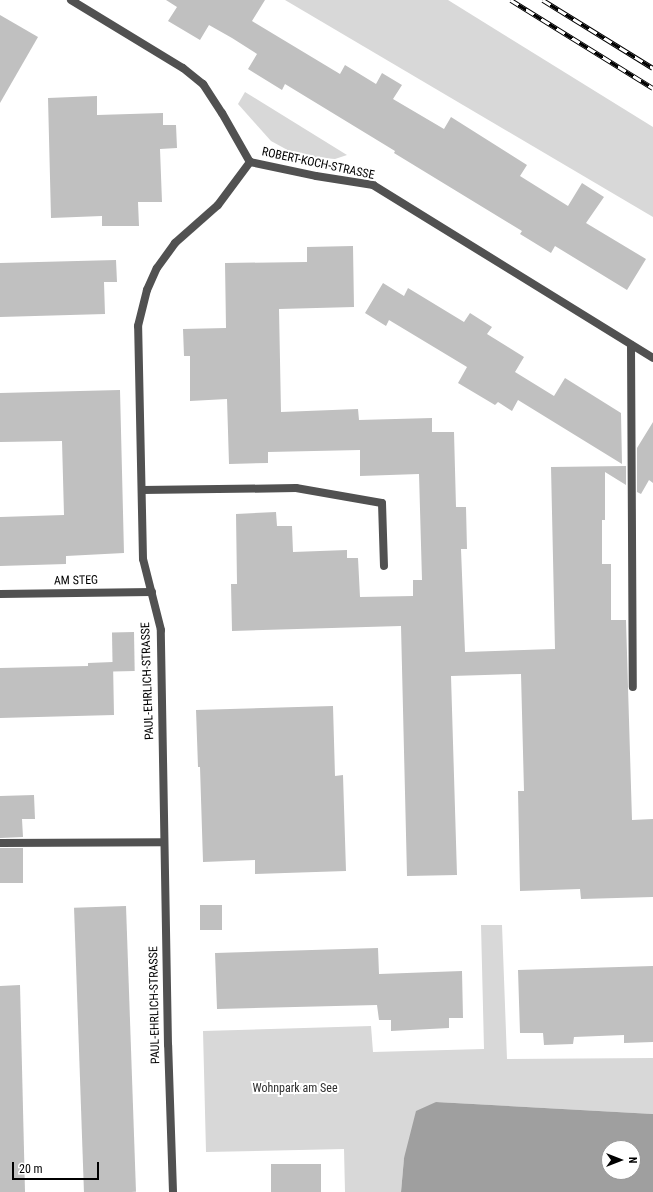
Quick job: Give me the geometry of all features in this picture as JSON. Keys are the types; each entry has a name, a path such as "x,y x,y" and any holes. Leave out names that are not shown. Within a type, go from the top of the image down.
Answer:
{"street":[{"name":"ROBERT-KOCH-STRASSE","path":"71,0 183,68 202,84 222,113 250,162 316,176 373,185 653,358"},
{"name":"PAUL-EHRLICH-STRASSE","path":"173,1192 168,1045 161,630 143,559 138,326 147,290 157,268 175,243 218,204 250,162"},
{"path":"631,345 633,687"},
{"path":"142,490 296,488 382,503 384,566"},
{"name":"AM STEG","path":"0,594 152,592"},
{"path":"0,843 164,842"}],"green space":[{"path":"285,0 448,0 653,127 653,217"},
{"path":"245,92 347,155 335,159 310,157 293,153 271,141 238,104"},
{"name":"Wohnpark am See","path":"481,925 502,925 507,1059 653,1058 653,1114 436,1102 404,1158 401,1192 345,1192 344,1149 206,1152 203,1031 371,1026 373,1052 484,1049"}],"shaded area":[{"path":"436,1102 653,1114 653,1192 401,1192 404,1158 416,1111"}],"building":[{"path":"166,0 265,0 252,21 340,74 345,65 376,84 382,73 402,85 393,99 444,129 451,117 527,165 520,176 568,206 582,183 604,197 586,223 646,259 627,290 555,246 551,253 520,234 522,231 285,84 282,90 248,69 257,54 232,38 209,25 200,40 168,21 177,7"},
{"path":"0,15 38,37 0,103"},
{"path":"97,96 97,115 163,113 163,125 176,125 177,148 160,149 162,202 138,202 139,226 102,226 102,216 51,218 48,98"},
{"path":"353,246 354,307 279,309 281,412 358,409 359,420 432,418 432,432 454,432 456,507 466,507 467,549 461,549 465,652 555,649 551,467 626,466 626,485 605,472 605,520 602,520 602,564 611,564 611,620 626,620 632,820 653,819 653,897 581,899 580,889 520,891 518,791 524,791 521,674 451,676 457,875 407,876 401,626 232,631 231,584 237,584 236,514 276,512 277,526 292,526 293,552 347,550 347,558 358,558 360,597 413,596 413,580 422,580 419,474 360,476 360,450 268,452 268,463 229,464 227,399 190,401 190,356 184,356 183,329 226,328 225,263 307,262 307,247"},
{"path":"116,260 117,282 104,282 105,314 0,317 0,263"},
{"path":"383,283 404,296 408,288 464,322 470,313 492,327 487,334 524,357 515,372 554,396 565,378 621,413 622,464 518,400 512,411 498,402 495,405 458,383 467,367 389,320 386,326 365,313"},
{"path":"120,390 124,553 66,556 66,564 0,566 0,517 64,515 62,441 0,442 0,393"},
{"path":"653,422 653,483 649,480 641,494 637,492 637,448"},
{"path":"112,632 134,632 135,671 113,671"},
{"path":"113,662 114,715 0,718 0,668 88,666 88,663"},
{"path":"333,706 335,776 343,775 346,871 255,874 255,860 203,862 200,767 198,767 196,710"},
{"path":"34,795 35,819 22,819 23,837 0,838 0,796"},
{"path":"0,848 23,848 23,883 0,883"},
{"path":"200,905 222,905 222,930 200,930"},
{"path":"126,906 136,1192 84,1192 74,908"},
{"path":"378,948 379,974 462,971 463,1018 449,1018 449,1028 391,1031 391,1020 379,1020 377,1005 217,1009 215,953"},
{"path":"653,966 653,1042 624,1043 624,1035 574,1037 573,1044 544,1045 543,1033 520,1033 518,970"},
{"path":"20,985 25,1192 0,1192 0,986"},
{"path":"271,1164 321,1164 321,1192 271,1192"}],"railway":[{"path":"511,0 653,88"},
{"path":"543,0 653,68"}]}
